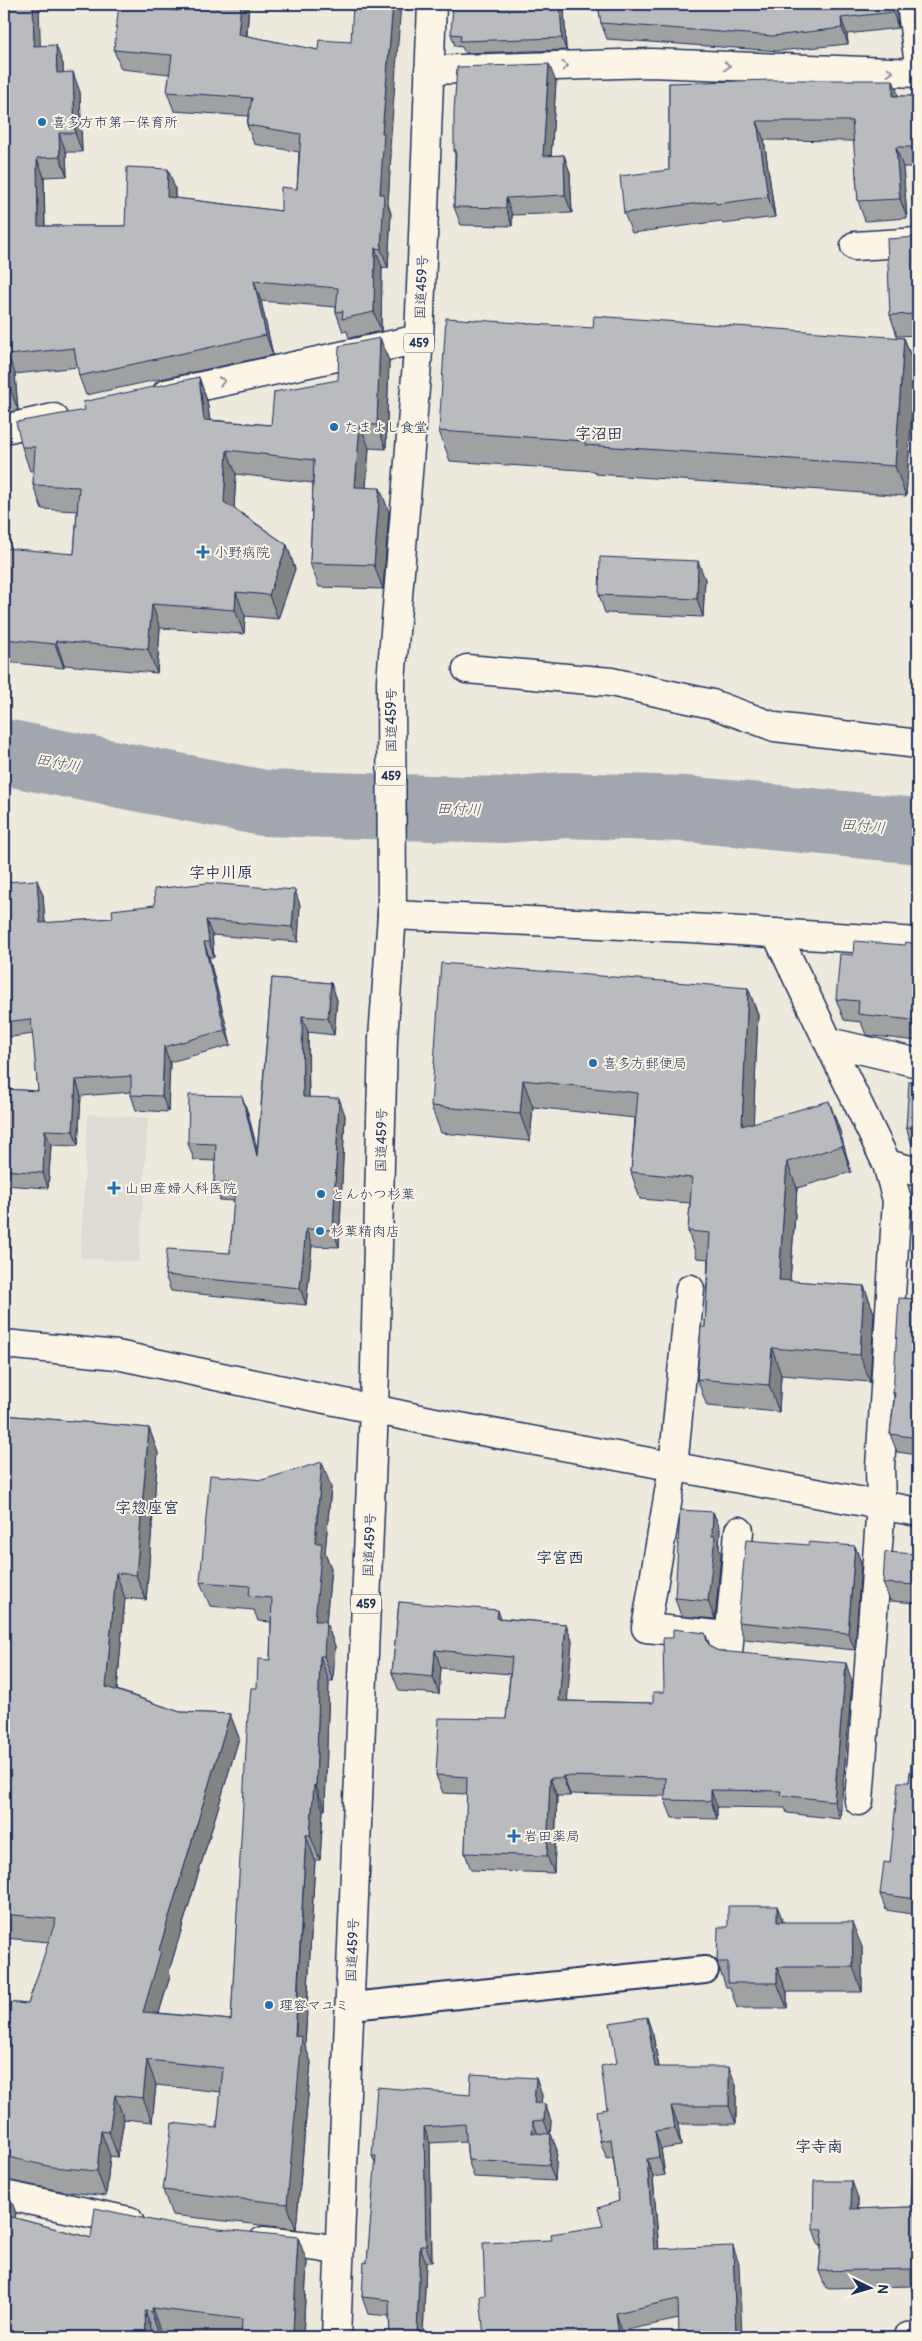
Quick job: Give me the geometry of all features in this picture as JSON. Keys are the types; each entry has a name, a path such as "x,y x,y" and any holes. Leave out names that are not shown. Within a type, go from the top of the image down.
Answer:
{"main road":[{"name":"国道459号","path":"336,2337 374,1408 384,1038 392,915 391,682 419,339 432,4"},
{"path":"911,4 918,57"},
{"path":"429,70 651,63 918,73"},
{"path":"855,246 918,242"},
{"path":"139,400 419,339"},
{"path":"4,429 81,412"},
{"path":"467,668 611,682 712,704 775,727 918,744"},
{"path":"392,915 776,933 918,942"},
{"path":"776,933 887,1164 897,1200 880,1467 881,1505 859,1801"},
{"path":"829,1042 918,1063"},
{"path":"887,1164 918,1172"},
{"path":"690,1289 673,1468 646,1628 728,1636"},
{"path":"4,1344 117,1355 444,1424 918,1512"},
{"path":"739,1531 727,1653 755,1656"},
{"path":"840,1664 869,1667"},
{"path":"4,2195 153,2226"},
{"path":"237,2239 319,2247 339,2251"},
{"path":"908,2337 918,2336"}],"street":[{"path":"362,2005 704,1970"}],"shaded area":[{"name":"山田産婦人科医院","path":"88,1114 148,1118 139,1262 80,1258"}],"building":[{"path":"4,4 33,4 34,46 56,45 57,73 73,72 75,133 59,133 60,157 37,158 38,226 125,226 127,167 168,169 167,197 281,211 281,187 297,189 301,134 247,125 252,98 167,92 172,55 114,50 119,4 178,11 178,4 241,4 238,34 318,50 319,40 351,42 353,4 393,4 382,133 384,133 380,194 384,194 381,249 375,248 374,312 342,319 343,311 336,312 338,288 254,281 266,335 79,376 74,348 8,355 11,391 4,393"},
{"path":"453,4 560,4 562,38 460,41 461,35 451,34"},
{"path":"598,4 892,4 893,12 841,18 842,28 773,36 601,23"},
{"path":"549,64 543,156 564,155 565,195 506,198 506,208 454,207 456,150 454,150 454,111 457,67"},
{"path":"771,80 893,80 893,96 918,96 918,147 896,147 900,199 858,201 852,121 757,121 768,197 716,204 715,201 624,213 620,176 669,170 669,83"},
{"path":"918,237 918,314 890,315 887,239"},
{"path":"594,316 904,338 895,466 585,445 585,441 439,431 446,318 593,328"},
{"path":"380,338 377,425 360,424 355,487 380,488 374,565 310,563 314,460 227,450 224,502 287,545 269,595 236,592 235,610 152,604 148,649 56,641 55,644 4,639 4,548 74,554 79,487 33,485 35,447 22,447 16,422 85,410 83,402 199,377 204,420 271,425 274,392 338,380 339,346"},
{"path":"600,557 698,561 697,599 599,595"},
{"path":"37,880 40,923 113,918 112,910 155,905 154,889 208,883 295,890 292,927 206,920 209,942 204,942 225,1030 164,1047 162,1096 131,1095 131,1076 76,1080 73,1131 45,1130 43,1173 4,1170 4,1089 38,1091 31,1019 4,1022 4,931 9,930 5,882"},
{"path":"854,941 905,945 906,942 918,944 918,1029 912,1026 912,1020 858,1014 859,1001 836,999 840,954 853,955"},
{"path":"441,963 748,988 742,1126 829,1101 842,1146 787,1162 779,1280 864,1286 860,1355 772,1348 769,1385 697,1379 701,1327 705,1327 710,1233 688,1231 692,1178 631,1172 638,1093 523,1080 520,1114 431,1106"},
{"path":"272,978 331,983 328,1018 302,1016 303,1097 339,1098 333,1230 306,1229 300,1288 165,1275 167,1249 230,1253 235,1184 214,1183 216,1144 188,1143 189,1095 242,1096 257,1156"},
{"path":"909,1081 918,1083 918,1128 906,1127"},
{"path":"899,1298 918,1299 918,1438 890,1434 895,1393 893,1393"},
{"path":"4,1415 149,1428 136,1575 116,1573 106,1687 180,1712 230,1714 159,1950 161,1951 143,2012 231,2020 248,1714 251,1688 257,1688 258,1659 270,1660 272,1598 249,1596 250,1586 200,1582 210,1475 262,1480 322,1462 315,1543 322,1543 315,1621 326,1621 324,1656 320,1656 316,1786 314,1785 310,1835 306,1835 295,2036 302,2037 287,2204 163,2190 172,2123 217,2128 223,2068 147,2060 143,2098 115,2095 109,2132 101,2131 97,2171 52,2167 4,2156 4,2002 28,2004 56,1919 4,1914"},
{"path":"680,1510 713,1512 712,1536 715,1536 708,1601 675,1598"},
{"path":"746,1540 809,1545 809,1542 855,1546 848,1633 738,1622"},
{"path":"885,1552 918,1554 918,1585 883,1583"},
{"path":"399,1602 498,1610 497,1618 566,1624 559,1701 653,1703 653,1692 664,1692 663,1638 673,1638 673,1629 705,1633 707,1642 712,1648 719,1651 846,1663 834,1801 780,1795 781,1791 711,1790 711,1801 665,1800 666,1778 563,1776 563,1778 550,1778 547,1856 465,1853 467,1777 436,1775 439,1718 506,1719 512,1657 435,1650 433,1677 392,1673"},
{"path":"918,1709 918,1871 914,1899 880,1894 884,1862 890,1863 898,1782 909,1782"},
{"path":"728,1906 777,1906 777,1922 852,1922 853,1967 777,1967 777,1983 728,1983 728,1962 717,1962 718,1927 728,1927"},
{"path":"647,2017 655,2067 729,2067 729,2106 671,2106 675,2128 655,2131 659,2157 647,2159 654,2249 733,2246 736,2337 679,2337 678,2299 616,2313 619,2337 484,2337 480,2296 485,2295 483,2243 552,2240 551,2234 603,2226 598,2208 619,2201 611,2139 600,2141 596,2111 607,2109 601,2066 617,2063 610,2023"},
{"path":"471,2074 536,2078 534,2103 545,2104 544,2120 533,2121 532,2133 551,2134 549,2165 468,2160 465,2124 424,2127 426,2246 420,2246 417,2335 390,2336 389,2300 362,2297 364,2262 367,2263 376,2156 372,2156 377,2087 470,2095"},
{"path":"913,2174 918,2175 918,2290 912,2290 911,2269 819,2271 823,2229 813,2229 814,2181 852,2181 851,2209 911,2207"},
{"path":"4,2188 7,2189 4,2203"},
{"path":"95,2208 170,2224 298,2237 293,2331 297,2331 297,2337 241,2337 242,2319 152,2308 151,2312 145,2311 146,2337 4,2337 4,2215 91,2238"}],"waterway":[{"name":"田付川","path":"4,752 264,803 502,810 565,805 686,809 918,831"}],"place":[{"name":"喜多方市第一保育所","path":"42,122"},
{"name":"たまよし食堂","path":"334,427"},
{"name":"小野病院","path":"203,552"},
{"name":"喜多方郵便局","path":"593,1063"},
{"name":"山田産婦人科医院","path":"114,1188"},
{"name":"とんかつ杉葉","path":"321,1194"},
{"name":"杉葉精肉店","path":"320,1231"},
{"name":"岩田薬局","path":"514,1836"},
{"name":"理容マユミ","path":"269,2005"}],"district":[{"name":"字沼田","path":"599,433"},
{"name":"字中川原","path":"221,872"},
{"name":"字惣座宮","path":"147,1507"},
{"name":"字宮西","path":"560,1557"},
{"name":"字寺南","path":"819,2146"}]}
